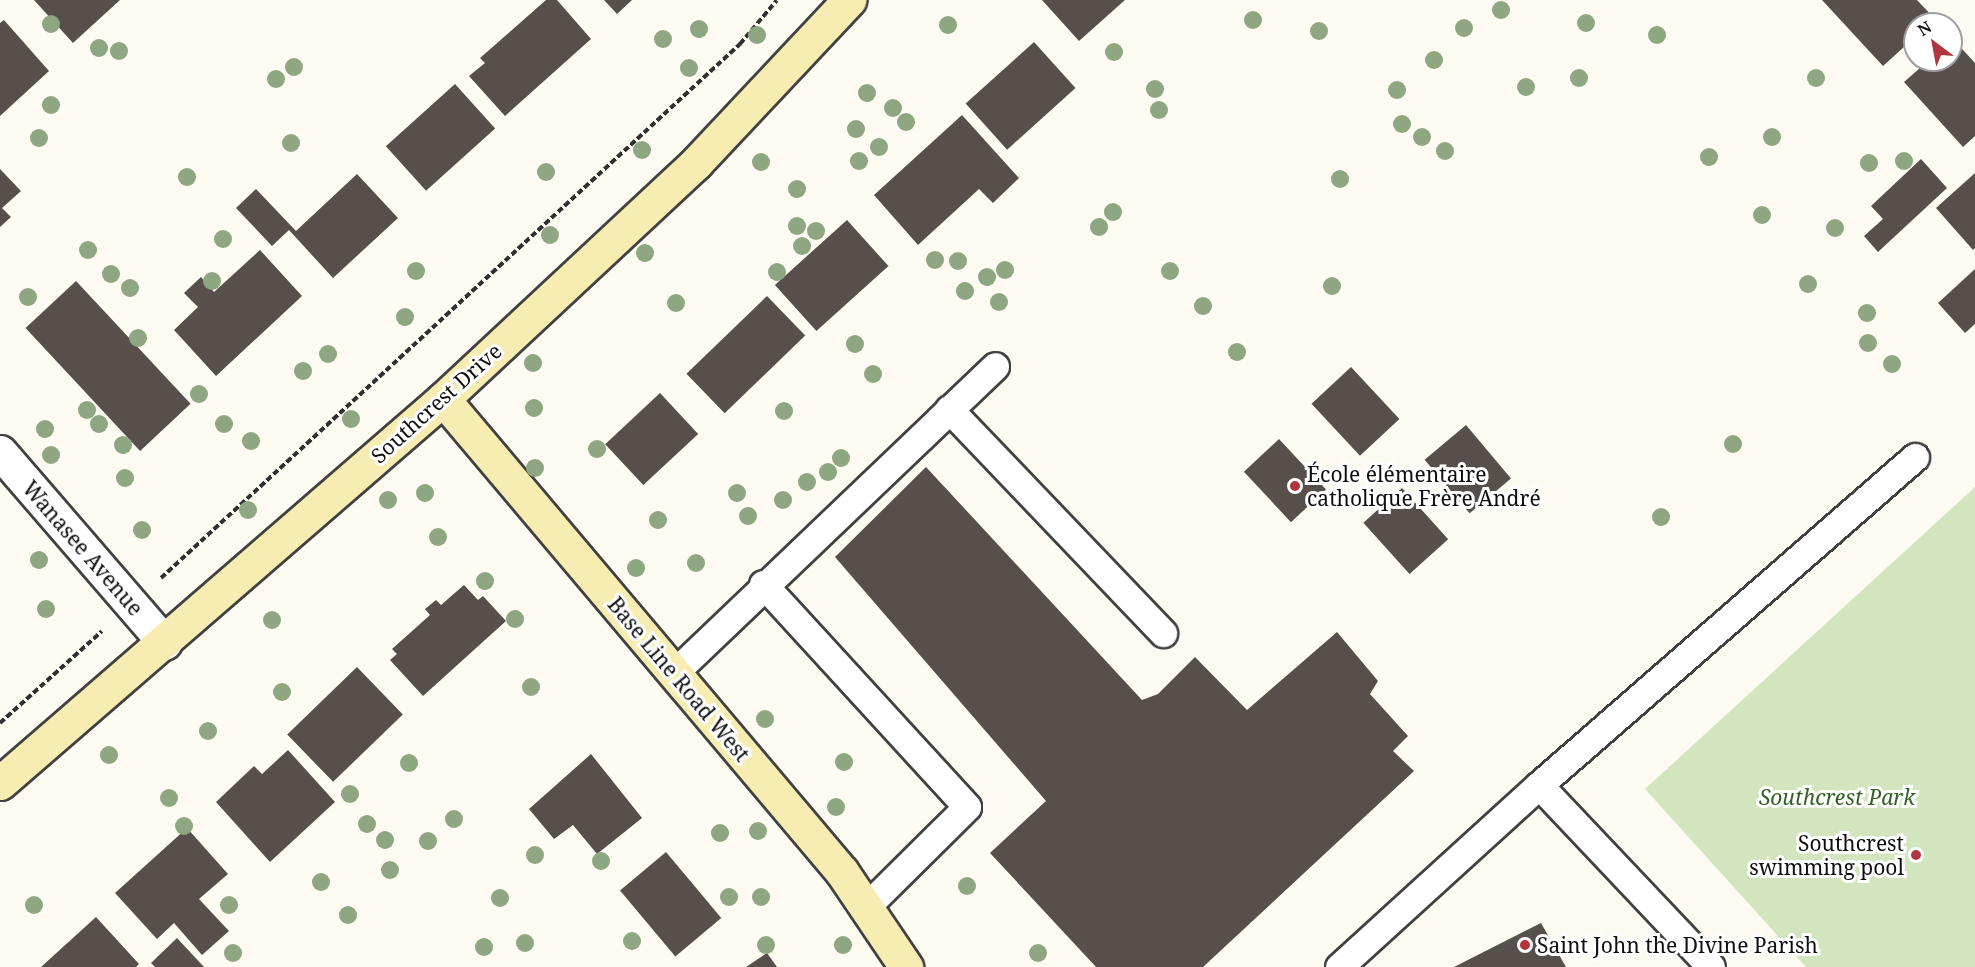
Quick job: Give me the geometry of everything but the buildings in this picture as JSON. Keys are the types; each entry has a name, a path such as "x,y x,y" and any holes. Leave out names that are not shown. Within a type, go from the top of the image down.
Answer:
{"street":[{"name":"Southcrest Drive","path":"0,783 165,643 443,399 696,163 849,0"},
{"name":"Base Line Road West","path":"443,399 842,872 906,967"},
{"name":"Wanasee Avenue","path":"0,452 165,643"}],"lane":[{"path":"674,673 763,584 995,366"},
{"path":"950,409 1163,633"},
{"path":"1339,967 1539,785 1916,457"},
{"path":"763,584 967,807 866,907"},
{"path":"1539,785 1711,967"}],"path":[{"path":"0,723 740,44 777,0"}],"green space":[{"name":"Southcrest Park","path":"1975,487 1975,967 1806,967 1645,789"}],"place":[{"name":"École élémentaire catholique Frère André","path":"1295,486"},
{"name":"Southcrest swimming pool","path":"1916,855"},
{"name":"Saint John the Divine Parish","path":"1525,945"}]}
